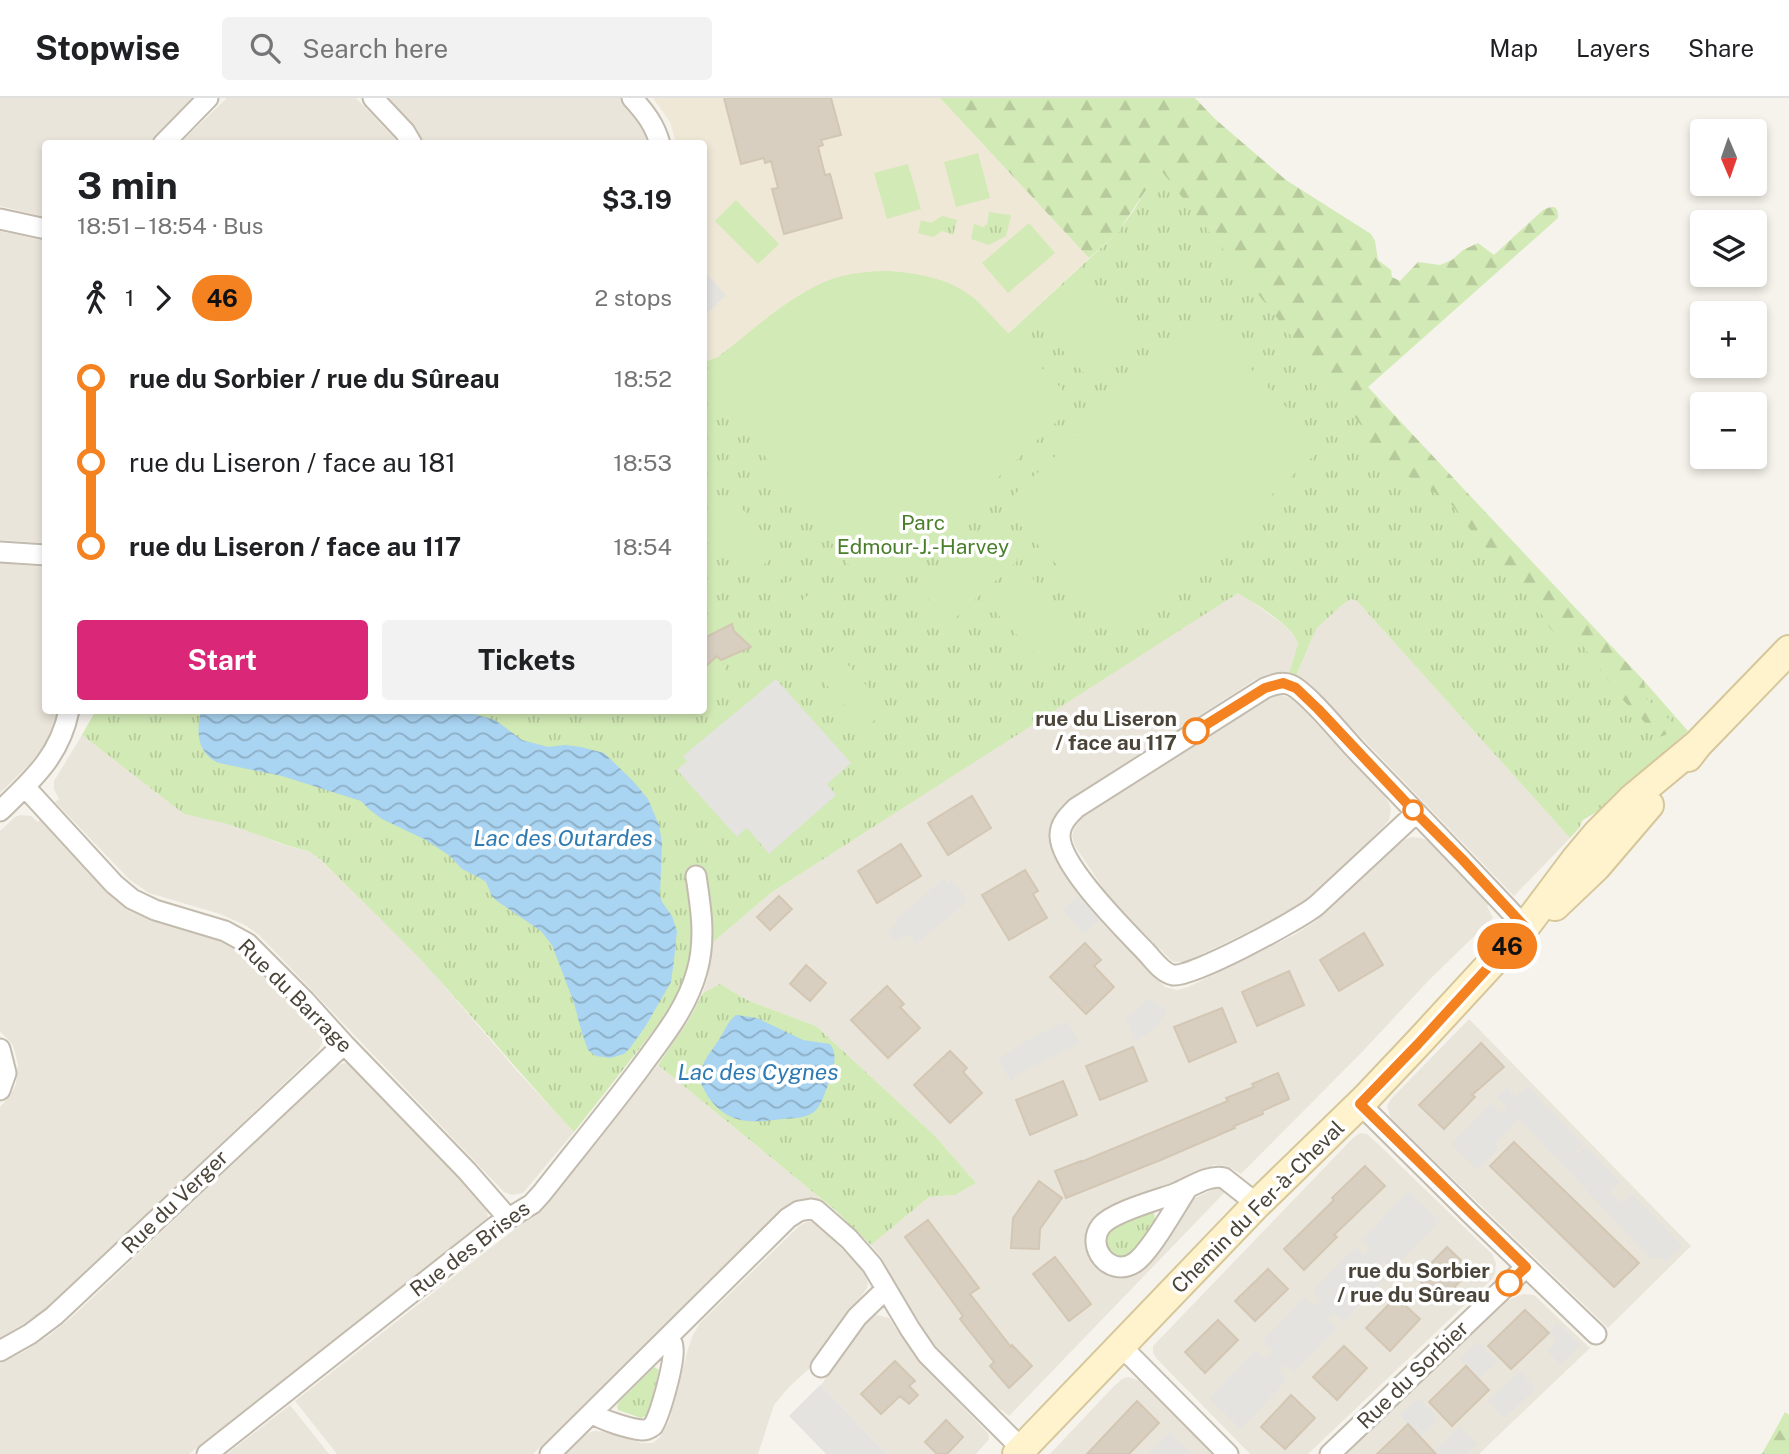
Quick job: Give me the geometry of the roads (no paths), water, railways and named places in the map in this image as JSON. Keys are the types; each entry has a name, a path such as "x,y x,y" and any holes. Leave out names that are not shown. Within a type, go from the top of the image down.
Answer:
{"street":[{"path":"167,140 208,98"},
{"path":"373,98 410,140"},
{"path":"632,98 649,118 659,140"},
{"path":"0,219 42,228"},
{"path":"0,552 42,555"},
{"name":"Chemin du Fer-à-Cheval","path":"1020,1451 1257,1205 1418,1044 1525,927 1597,834 1633,798 1698,744 1789,650"},
{"path":"1416,813 1301,917 1180,976 1171,975 1163,969 1121,926 1074,868 1060,839 1064,821 1076,808 1265,688 1283,683 1296,688 1307,697 1525,927"},
{"path":"0,811 46,763 59,743 68,714"},
{"name":"Rue du Barrage","path":"25,787 114,884 136,901 155,910 219,928 247,943 467,1171 508,1218"},
{"name":"Rue des Brises","path":"207,1454 542,1193 665,1036 683,1007 698,970 702,946 702,921 696,876"},
{"name":"Rue du Verger","path":"0,1351 54,1316 344,1044"},
{"path":"0,1049 6,1073 0,1090"},
{"path":"1360,1104 1596,1334"},
{"path":"1187,1189 1137,1262 1122,1267 1103,1261 1098,1253 1097,1239 1098,1232 1108,1220 1211,1178 1222,1177 1257,1205"},
{"path":"550,1454 788,1218 805,1210 816,1210 869,1260 927,1354 1020,1451"},
{"name":"Rue du Sorbier","path":"1330,1454 1526,1267"},
{"path":"821,1367 857,1317 886,1289"},
{"path":"592,1412 600,1418 636,1429 645,1430 653,1426 673,1357 673,1344 668,1338"},
{"path":"1121,1346 1228,1454"}],"water":[{"name":"Lac des Outardes","path":"201,714 474,714 495,720 522,740 548,747 565,745 604,753 648,799 659,825 662,843 660,896 677,931 671,982 645,1027 624,1054 610,1058 596,1056 588,1050 552,945 541,931 497,901 486,882 462,869 450,856 426,840 382,819 361,801 282,776 219,763 202,748"},
{"name":"Lac des Cygnes","path":"736,1015 757,1018 803,1040 830,1044 835,1057 833,1071 817,1109 796,1118 751,1121 733,1118 709,1098 701,1081 701,1069"}],"place":[{"name":"rue du Liseron / face au 117","path":"1196,731"},
{"name":"rue du Sorbier / rue du Sûreau","path":"1509,1283"}],"park label":[{"name":"Parc Edmour-J.-Harvey","path":"923,535"}]}
